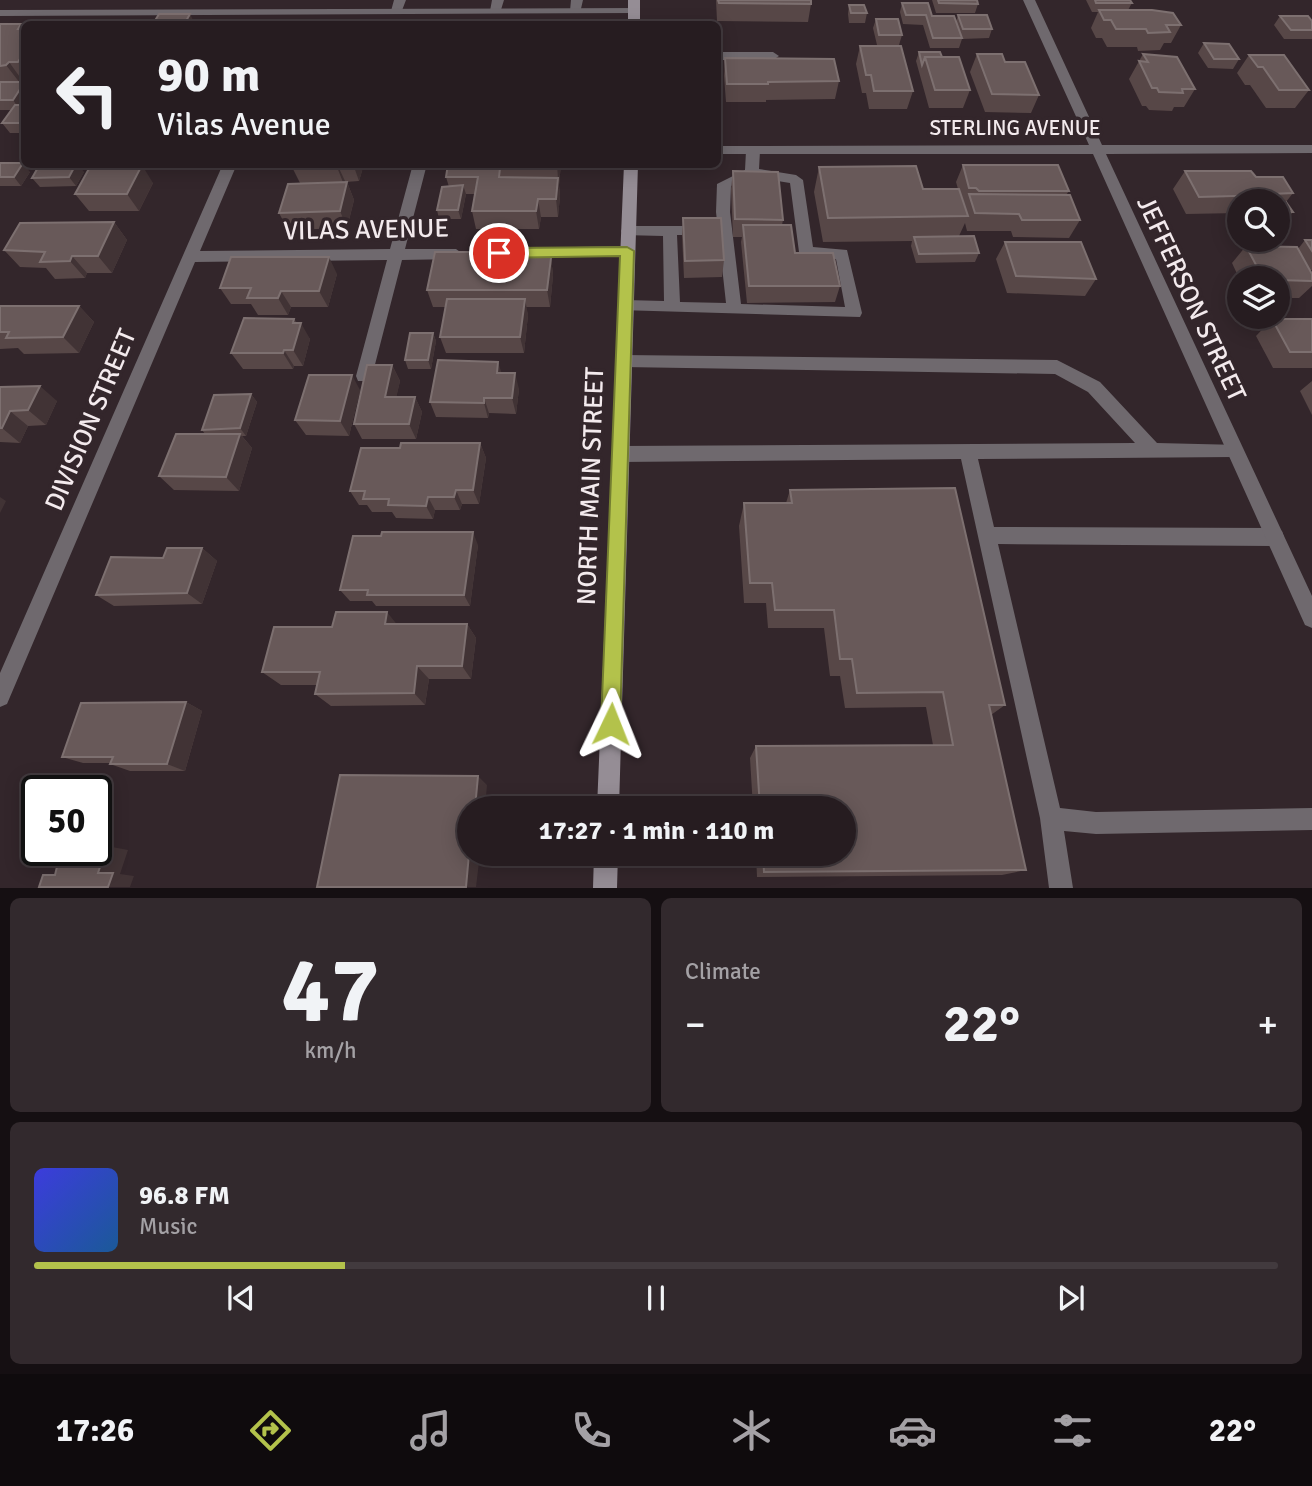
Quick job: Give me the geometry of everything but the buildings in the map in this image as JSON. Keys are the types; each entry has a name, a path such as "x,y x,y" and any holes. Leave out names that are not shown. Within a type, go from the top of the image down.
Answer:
{"main road":[{"name":"NORTH MAIN STREET","path":"608,796 631,168"},
{"path":"605,887 606,866"}],"street":[{"path":"134,12 141,0"},
{"name":"JEFFERSON STREET","path":"1028,0 1312,618"},
{"path":"0,13 296,12 398,6 634,5"},
{"path":"292,21 296,12"},
{"path":"721,56 773,56"},
{"name":"STERLING AVENUE","path":"721,150 1312,149"},
{"path":"752,172 754,151"},
{"name":"DIVISION STREET","path":"0,697 228,168"},
{"path":"364,376 419,168"},
{"path":"625,306 853,313 842,254 806,252 797,229 794,211 796,180 752,172 724,184 734,309"},
{"path":"628,231 729,229"},
{"path":"670,230 672,307"},
{"path":"505,253 627,251"},
{"name":"VILAS AVENUE","path":"190,257 477,253"},
{"path":"623,361 1057,367 1094,387 1153,451"},
{"path":"620,454 1234,450"},
{"path":"968,453 1051,818 1060,887"},
{"path":"986,535 1275,537"},
{"path":"1051,818 1096,823 1312,819"}],"route":[{"path":"499,253 627,251 611,724"}]}
